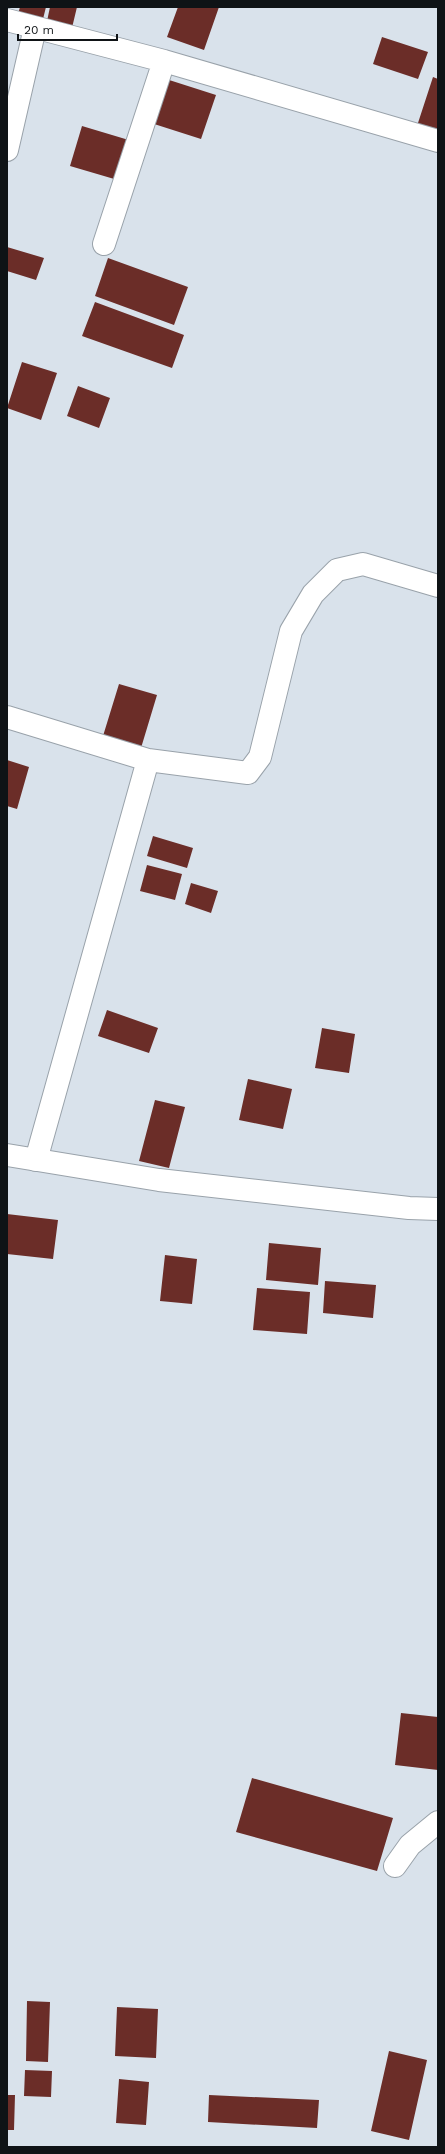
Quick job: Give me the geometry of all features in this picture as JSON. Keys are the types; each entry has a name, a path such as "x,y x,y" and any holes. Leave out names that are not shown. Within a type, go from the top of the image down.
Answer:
{"street":[{"path":"7,20 164,61 438,141"},
{"path":"7,150 35,28"},
{"path":"104,244 164,61"},
{"path":"7,717 148,760 248,773 260,757 291,631 313,594 337,570 363,564 438,586"},
{"path":"36,1160 148,760"},
{"path":"7,1155 159,1180 409,1208 438,1209"},
{"path":"395,1866 410,1845 438,1822"}],"building":[{"path":"20,7 46,7 41,27 16,21"},
{"path":"50,7 77,7 71,32 46,26"},
{"path":"178,7 219,7 204,50 167,37"},
{"path":"382,37 428,52 418,79 373,64"},
{"path":"433,77 438,79 438,132 417,126"},
{"path":"166,79 216,95 201,139 151,123"},
{"path":"82,126 132,141 121,181 70,166"},
{"path":"7,247 44,258 36,280 7,271"},
{"path":"108,258 188,287 174,325 95,296"},
{"path":"95,302 184,335 172,368 82,336"},
{"path":"22,362 57,373 41,420 7,408"},
{"path":"78,386 110,398 99,428 67,416"},
{"path":"119,684 157,695 141,748 103,736"},
{"path":"7,760 29,767 17,809 7,806"},
{"path":"153,836 193,848 187,868 147,856"},
{"path":"147,865 182,874 175,900 140,891"},
{"path":"191,883 218,891 211,913 185,904"},
{"path":"107,1010 158,1028 149,1053 98,1036"},
{"path":"322,1028 355,1034 349,1073 315,1068"},
{"path":"248,1079 292,1089 283,1129 239,1120"},
{"path":"155,1100 185,1107 169,1168 139,1161"},
{"path":"7,1214 58,1220 53,1259 7,1254"},
{"path":"269,1243 321,1248 318,1285 266,1280"},
{"path":"165,1255 197,1259 192,1304 160,1301"},
{"path":"325,1281 376,1285 373,1318 323,1313"},
{"path":"257,1288 310,1292 307,1334 253,1330"},
{"path":"401,1713 438,1717 438,1770 395,1765"},
{"path":"252,1778 393,1818 377,1871 236,1832"},
{"path":"27,2001 50,2002 48,2062 26,2061"},
{"path":"117,2007 158,2009 156,2058 115,2056"},
{"path":"389,2051 427,2060 409,2140 371,2131"},
{"path":"25,2070 52,2071 51,2097 24,2096"},
{"path":"119,2079 149,2082 146,2125 116,2123"},
{"path":"7,2095 15,2095 14,2130 7,2130"},
{"path":"209,2095 319,2100 317,2128 208,2122"}]}
